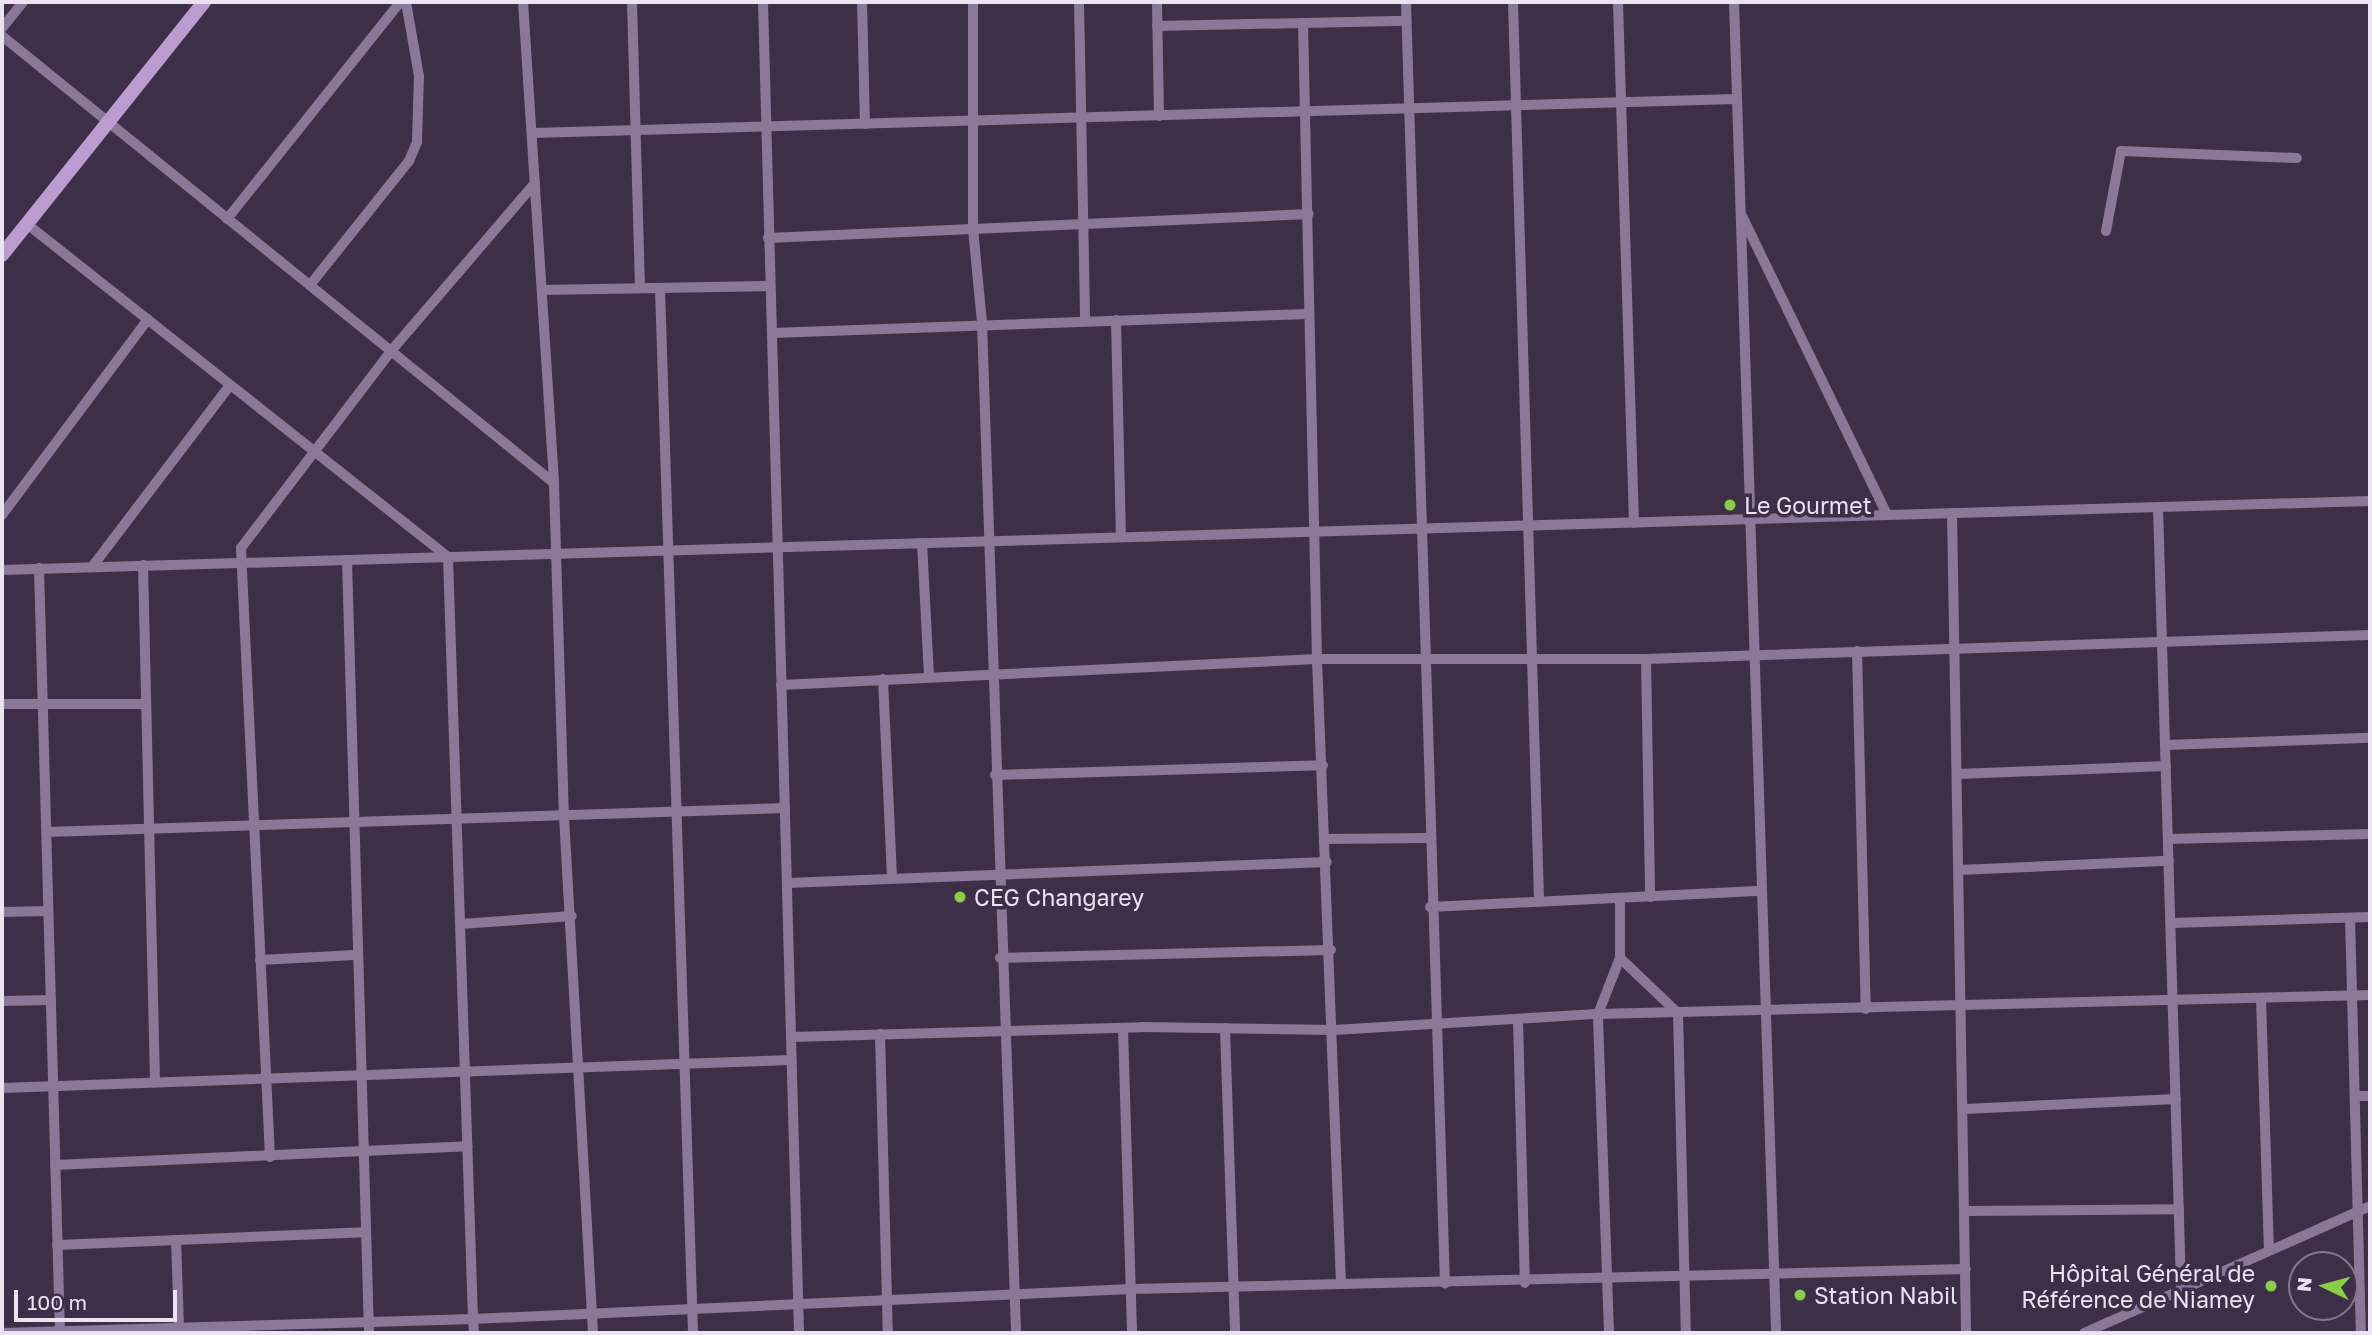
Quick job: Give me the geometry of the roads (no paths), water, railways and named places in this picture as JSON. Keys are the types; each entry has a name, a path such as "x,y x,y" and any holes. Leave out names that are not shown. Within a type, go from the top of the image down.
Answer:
{"main road":[{"path":"2,255 204,2"}],"street":[{"path":"2,28 23,2"},
{"path":"227,219 403,2"},
{"path":"310,285 410,161 417,142 419,76 403,2"},
{"path":"523,2 554,483 564,817 572,916 593,1333"},
{"path":"632,2 640,288"},
{"path":"763,2 799,1333"},
{"path":"862,2 865,124"},
{"path":"973,2 973,229 982,323 1002,1031 1016,1333"},
{"path":"1079,2 1085,321"},
{"path":"1157,2 1159,116"},
{"path":"1406,2 1427,838 1445,1283"},
{"path":"1513,2 1539,901"},
{"path":"1618,2 1634,523"},
{"path":"1734,2 1776,1333"},
{"path":"1157,26 1406,21"},
{"path":"1303,23 1313,532 1334,1030 1341,1283"},
{"path":"2,36 554,483"},
{"path":"532,133 1737,99"},
{"path":"2106,231 2121,151 2297,158"},
{"path":"270,1157 239,563 246,534 391,351 535,183"},
{"path":"1741,212 1887,515"},
{"path":"768,238 1308,214"},
{"path":"27,224 449,557"},
{"path":"542,290 770,286"},
{"path":"660,288 693,1333"},
{"path":"772,333 982,323 1309,314"},
{"path":"2,515 148,320"},
{"path":"1116,320 1121,537"},
{"path":"92,567 230,385"},
{"path":"2,569 2370,500"},
{"path":"2158,507 2180,1289"},
{"path":"1952,513 1966,1333"},
{"path":"922,543 929,677"},
{"path":"449,557 474,1333"},
{"path":"347,559 358,1074 369,1333"},
{"path":"143,565 155,1080"},
{"path":"39,568 46,705 48,911 60,1332"},
{"path":"781,685 1317,659 1646,659 2370,635"},
{"path":"1857,651 1866,1009"},
{"path":"1646,659 1650,897"},
{"path":"883,680 892,877"},
{"path":"2,704 146,704"},
{"path":"2165,745 2370,738"},
{"path":"995,775 1323,765"},
{"path":"1958,774 2166,766"},
{"path":"47,832 353,821 457,821 785,808"},
{"path":"2168,839 2370,834"},
{"path":"1326,839 1427,838"},
{"path":"1959,870 2169,861"},
{"path":"787,883 1327,862"},
{"path":"1430,906 1762,891"},
{"path":"1609,1333 1598,1014 1620,958 1620,898"},
{"path":"2,912 48,911"},
{"path":"461,924 572,916"},
{"path":"2171,923 2370,917"},
{"path":"2350,918 2361,1333"},
{"path":"1000,958 1331,950"},
{"path":"260,960 355,955"},
{"path":"1620,958 1678,1013 1686,1333"},
{"path":"791,1037 1123,1028 1334,1030 1598,1014 2370,995"},
{"path":"2262,998 2269,1248"},
{"path":"2,1001 51,1000"},
{"path":"1518,1020 1525,1283"},
{"path":"1123,1028 1132,1333"},
{"path":"1225,1028 1235,1333"},
{"path":"880,1034 888,1333"},
{"path":"2,1088 155,1080 792,1060"},
{"path":"2355,1096 2370,1096"},
{"path":"1964,1109 2176,1099"},
{"path":"55,1164 361,1155 468,1146"},
{"path":"2084,1333 2357,1207 2370,1206"},
{"path":"1966,1211 2179,1209"},
{"path":"57,1245 364,1232"},
{"path":"176,1240 178,1328"},
{"path":"2,1333 165,1331 178,1328 798,1308 1131,1289 1341,1283 1525,1283 1774,1271 1966,1269"}],"place":[{"name":"Le Gourmet","path":"1730,505"},
{"name":"CEG Changarey","path":"960,897"},
{"name":"Hôpital Général de Référence de Niamey","path":"2271,1286"},
{"name":"Station Nabil","path":"1800,1295"}]}
